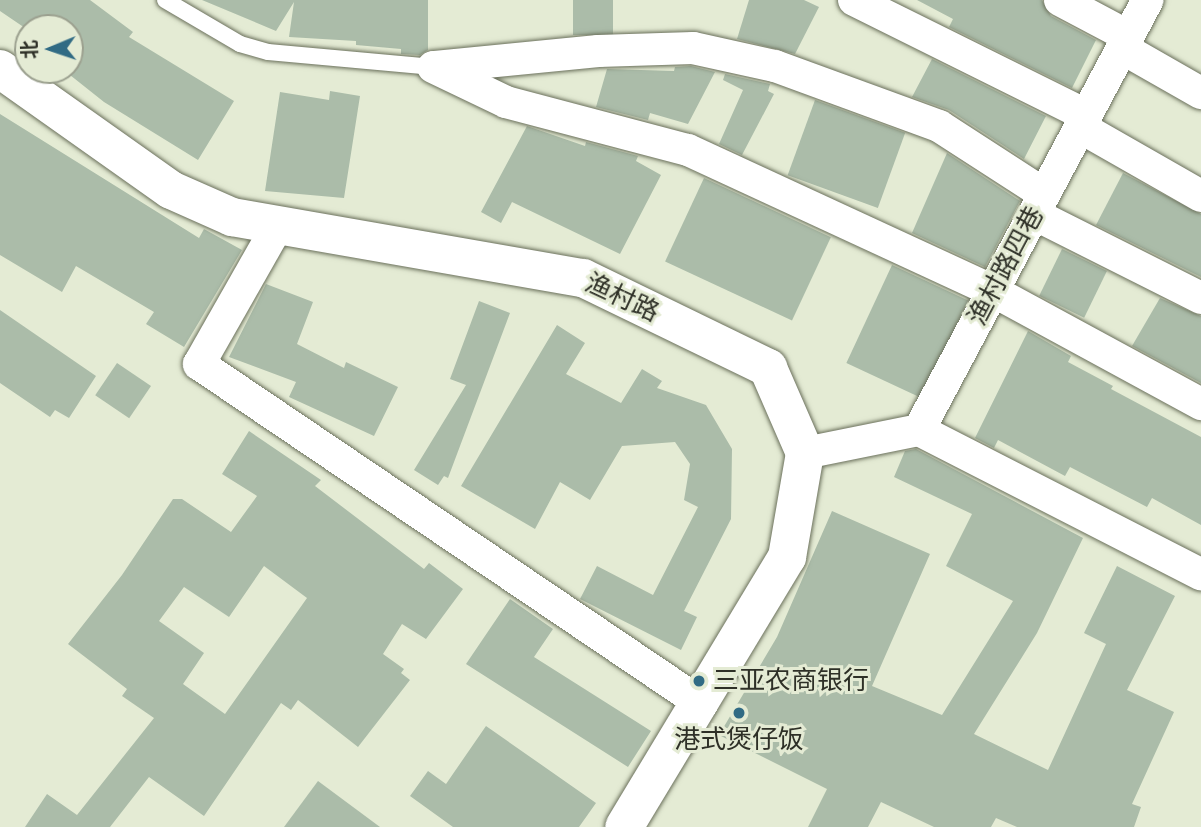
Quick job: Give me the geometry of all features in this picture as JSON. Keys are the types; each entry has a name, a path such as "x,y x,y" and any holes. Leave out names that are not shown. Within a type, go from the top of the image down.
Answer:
{"street":[{"path":"854,0 1083,121 1201,196"},
{"path":"1060,0 1201,93"},
{"name":"渔村路四巷","path":"919,430 1148,0"},
{"path":"433,67 598,51 707,51 775,66 939,127 1039,204 1201,299"},
{"path":"433,67 506,102 688,150 993,291 1201,404"},
{"name":"渔村路","path":"0,69 171,190 232,217 583,278 768,368 805,453"},
{"path":"278,225 199,364 702,704"},
{"path":"624,827 702,704 788,557 805,453 919,430 1201,574"}],"lane":[{"path":"165,0 240,44 268,52 433,67"}],"building":[{"path":"0,0 90,0 133,32 129,37 234,101 198,160 104,102 81,84 84,84 84,14 14,14 14,21 0,11"},
{"path":"202,0 428,0 428,50 420,55 401,54 401,49 356,45 356,41 289,37 294,2 276,31"},
{"path":"573,0 613,0 613,35 573,35"},
{"path":"749,0 804,0 819,7 795,54 737,39"},
{"path":"917,0 1042,0 1051,16 1096,40 1072,88 949,27 953,19"},
{"path":"932,59 1046,116 1024,159 949,110 912,97"},
{"path":"691,66 715,72 688,124 650,113 648,120 596,107 607,69 674,71 675,67"},
{"path":"725,74 770,84 768,91 774,94 742,155 719,144 743,90 723,80"},
{"path":"330,91 360,96 344,198 265,191 280,92 329,100"},
{"path":"815,100 905,133 878,208 788,175"},
{"path":"0,114 199,238 204,229 242,250 184,347 146,324 154,312 76,266 62,292 0,255"},
{"path":"527,126 585,146 586,142 638,156 636,161 661,175 620,254 512,202 501,223 481,212"},
{"path":"947,153 1020,201 985,267 912,233"},
{"path":"1123,173 1201,214 1201,277 1096,225"},
{"path":"704,178 831,237 792,321 665,261"},
{"path":"1062,249 1107,271 1084,318 1039,296"},
{"path":"892,265 968,300 922,398 846,363"},
{"path":"266,284 313,302 297,344 344,368 346,362 398,387 374,436 289,397 296,382 229,357"},
{"path":"1160,298 1201,316 1201,383 1132,346"},
{"path":"479,301 510,313 448,478 444,476 438,485 414,470 466,385 450,379"},
{"path":"0,310 96,376 69,418 55,410 50,417 0,383"},
{"path":"557,325 585,343 566,374 621,403 642,369 662,381 657,388 706,405 732,449 731,519 684,611 697,617 681,650 580,599 597,566 653,595 698,507 684,500 690,464 675,442 622,446 590,500 560,482 535,529 461,486"},
{"path":"1028,331 1071,356 1068,362 1113,386 1111,389 1201,437 1201,525 1152,498 1147,507 1070,467 1065,476 998,440 994,448 975,438"},
{"path":"117,363 151,386 129,418 95,395"},
{"path":"249,431 321,480 315,486 424,569 429,563 463,589 426,639 402,624 383,654 404,669 401,673 410,680 358,747 298,700 291,710 281,703 204,816 149,777 110,827 25,827 47,794 77,815 154,718 122,696 127,689 68,644 122,575 173,499 182,499 231,532 257,496 222,474","holes":["264,566 307,598 225,714 183,684 204,653 159,621 184,587 229,617"]},
{"path":"916,449 1083,538 1037,633 974,734 1048,770 1106,644 1084,633 1117,566 1175,596 1127,690 1174,712 1132,804 1141,807 1134,827 1017,827 996,818 991,827 934,827 881,802 868,827 808,827 827,789 719,735 777,637 832,511 930,554 872,686 942,715 1013,601 946,566 972,514 894,477 905,451"},
{"path":"510,599 553,629 534,657 651,731 628,767 466,664"},
{"path":"486,726 596,803 579,827 453,827 410,796 428,771 446,784"},
{"path":"318,781 380,827 284,827"}],"place":[{"name":"三亚农商银行","path":"699,681"},
{"name":"港式煲仔饭","path":"739,713"}]}
